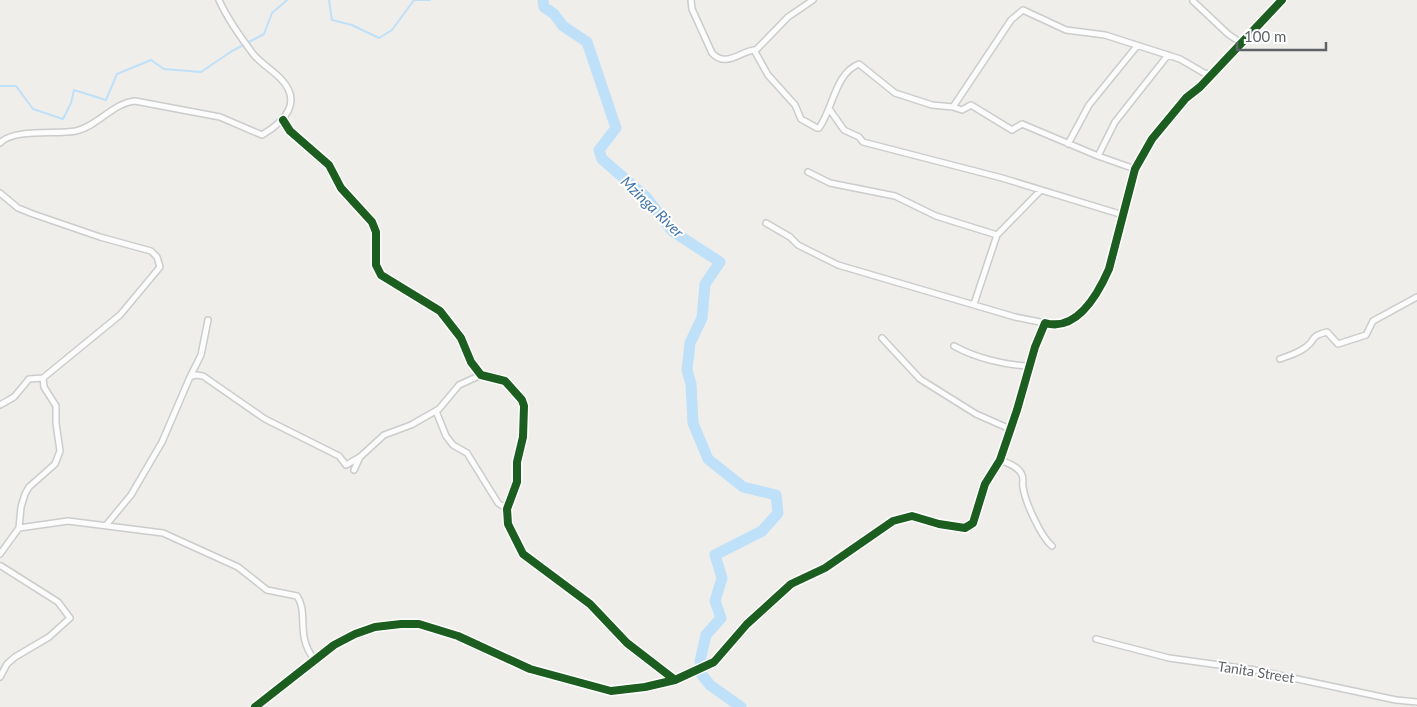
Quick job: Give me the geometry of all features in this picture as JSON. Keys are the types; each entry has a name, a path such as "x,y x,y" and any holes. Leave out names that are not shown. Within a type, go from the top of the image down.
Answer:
{"street":[{"path":"0,141 30,134 77,131 107,115 126,102 135,101 220,117 262,135 284,120 291,95 280,77 266,67 244,41 230,21 219,0"},
{"path":"691,0 692,9 712,53 716,58 724,60 755,51 788,17 813,0"},
{"path":"766,224 790,237 798,245 838,265 1045,323 1056,325 1074,319 1086,308 1109,269 1135,169 1152,139 1186,98 1212,74 1282,0"},
{"path":"1193,1 1228,34 1242,43"},
{"path":"953,106 1011,20 1023,10 1066,30 1105,35 1168,54 1204,73 1212,74"},
{"path":"1068,144 1088,105 1138,46"},
{"path":"755,51 768,75 796,104 803,121 818,128 830,110 845,76 859,64 895,93 932,105 953,106 962,110 971,105 1012,130 1022,124 1098,156 1135,169"},
{"path":"1098,156 1115,122 1168,54"},
{"path":"830,110 844,130 859,137 863,142 1002,178 1123,215"},
{"path":"284,120 290,131 329,165 341,188 372,222 376,232 376,266 381,275 440,311 461,338 472,362 481,374 505,381 522,400 524,406 523,437 517,462 517,482 507,509 508,524 523,554 590,604 627,643 675,680"},
{"path":"808,172 830,183 895,196 936,216 997,235"},
{"path":"974,304 997,235 1040,191"},
{"path":"0,193 18,208 100,237 151,251 160,262 160,267 120,316 43,378 28,379 14,397 0,405"},
{"path":"1280,359 1290,357 1308,346 1312,338 1327,332 1338,344 1366,335 1373,321 1417,297"},
{"path":"107,524 132,494 162,442 201,355 208,320"},
{"path":"255,707 292,680 314,660 355,634 375,627 419,624 458,636 530,669 611,691 645,687 675,680 709,665 733,642 747,624 781,592 796,582 825,568 893,521 912,516 939,524 965,528 973,523 985,484 1000,460 1029,366 1045,323"},
{"path":"882,338 920,379 976,414 1010,429"},
{"path":"954,346 967,353 1013,366 1029,366"},
{"path":"190,377 196,375 204,376 265,419 325,448 339,456 346,465 360,457 384,435 411,425 436,411 459,385 481,374"},
{"path":"0,677 7,664 15,657 37,645 70,618 58,602 1,567 0,554 19,528 21,507 26,494 30,487 54,464 60,451 56,423 56,406 44,387 43,378"},
{"path":"436,411 446,436 475,462 481,477 498,503 507,509"},
{"path":"354,470 360,457"},
{"path":"1000,460 1018,469 1023,477 1022,486 1027,503 1038,522 1039,530 1052,546"},
{"path":"19,528 68,521 97,526 107,524 163,533 238,567 267,590 297,596 301,605 304,642 314,660"},
{"name":"Tanita Street","path":"1096,639 1173,659 1255,670 1396,700 1417,702"}],"waterway":[{"path":"0,86 16,86 33,109 63,119 71,103 74,90 106,100 117,74 151,60 164,69 201,72 232,51 264,34 272,13 287,0"},
{"path":"329,0 332,20 352,25 379,38 392,30 414,0 430,0"},
{"name":"Mzinga River","path":"543,0 544,7 554,14 563,26 587,42 616,128 599,150 602,159 647,198 672,231 720,262 705,284 702,318 690,343 687,370 691,384 693,423 708,459 743,487 776,495 778,513 762,531 715,555 722,578 715,601 721,618 706,635 700,661 702,675 710,685 741,707"}],"cycle path":[{"path":"255,707 334,645 355,634 375,627 401,624 419,624 458,636 530,669 611,691 645,687 675,680 714,662 747,624 791,584 825,568 893,521 912,516 939,524 965,528 973,523 985,484 1000,460 1035,347 1045,323 1067,322 1085,309 1099,289 1109,269 1135,169 1152,139 1186,98 1200,87 1282,0"},
{"path":"283,120 290,131 329,165 341,188 372,222 376,232 376,265 381,275 440,311 461,338 471,362 481,375 505,381 522,400 524,406 523,437 517,462 517,482 507,509 508,524 523,554 590,604 627,643 675,680"}]}
